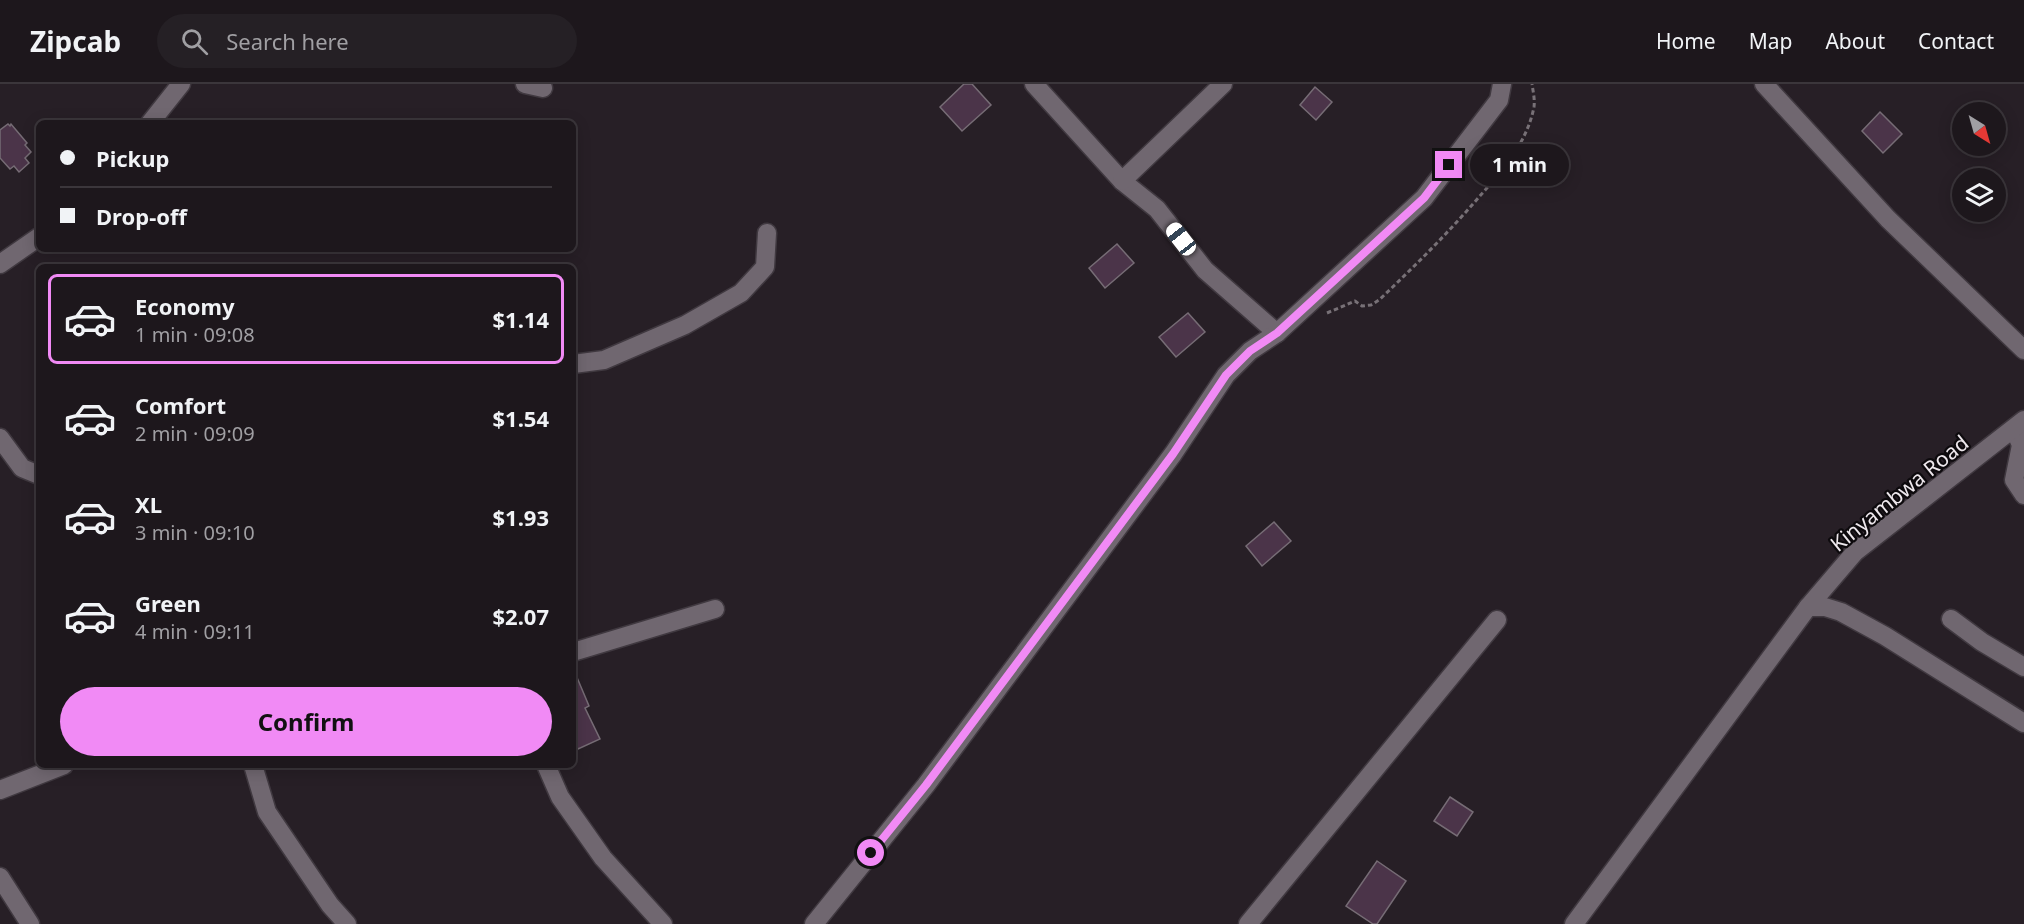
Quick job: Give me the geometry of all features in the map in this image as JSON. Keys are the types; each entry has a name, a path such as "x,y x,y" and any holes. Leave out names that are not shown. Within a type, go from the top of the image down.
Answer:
{"street":[{"path":"152,120 181,84"},
{"path":"525,84 543,87"},
{"path":"1034,84 1122,181 1157,209 1205,270 1277,333"},
{"path":"1122,181 1223,84"},
{"path":"814,924 926,785 1173,454 1226,375 1250,351 1277,333 1424,198 1499,100 1502,84"},
{"path":"1764,84 1888,219 2024,350"},
{"path":"576,364 604,360 685,325 741,293 765,267 767,233"},
{"path":"0,264 36,239"},
{"path":"2019,425 2020,445 2014,480 2024,495"},
{"name":"Kinyambwa Road","path":"1574,924 1808,607 1855,552 2019,425"},
{"path":"0,438 22,468 36,474"},
{"path":"1808,607 1825,607 1850,617 1885,636 2024,723"},
{"path":"576,651 715,609"},
{"path":"1951,619 1982,642 2024,667"},
{"path":"1248,924 1497,620"},
{"path":"0,790 56,768"},
{"path":"254,768 267,812 330,905 347,924"},
{"path":"547,768 560,797 603,858 663,924"},
{"path":"0,877 30,924"}],"path":[{"path":"1326,313 1355,301 1362,306 1371,305 1379,300 1452,229 1504,169 1519,148 1534,109 1532,84"}],"building":[{"path":"964,84 972,84 991,105 962,131 940,107"},
{"path":"1315,87 1332,102 1316,120 1300,105"},
{"path":"1880,112 1902,134 1883,153 1862,131"},
{"path":"8,124 10,126 11,124 27,143 25,145 31,152 25,158 29,163 19,172 14,166 10,169 0,158 0,130"},
{"path":"1117,244 1134,263 1105,288 1089,268"},
{"path":"1188,313 1205,332 1176,357 1159,337"},
{"path":"1274,522 1291,541 1262,566 1246,546"},
{"path":"576,675 589,706 585,708 600,739 578,749 576,745"},
{"path":"1450,797 1473,812 1457,836 1434,821"},
{"path":"1377,861 1406,881 1377,924 1373,924 1346,906"}],"route":[{"path":"871,853 926,785 1173,454 1226,375 1250,351 1277,333 1424,198 1449,165"}]}
